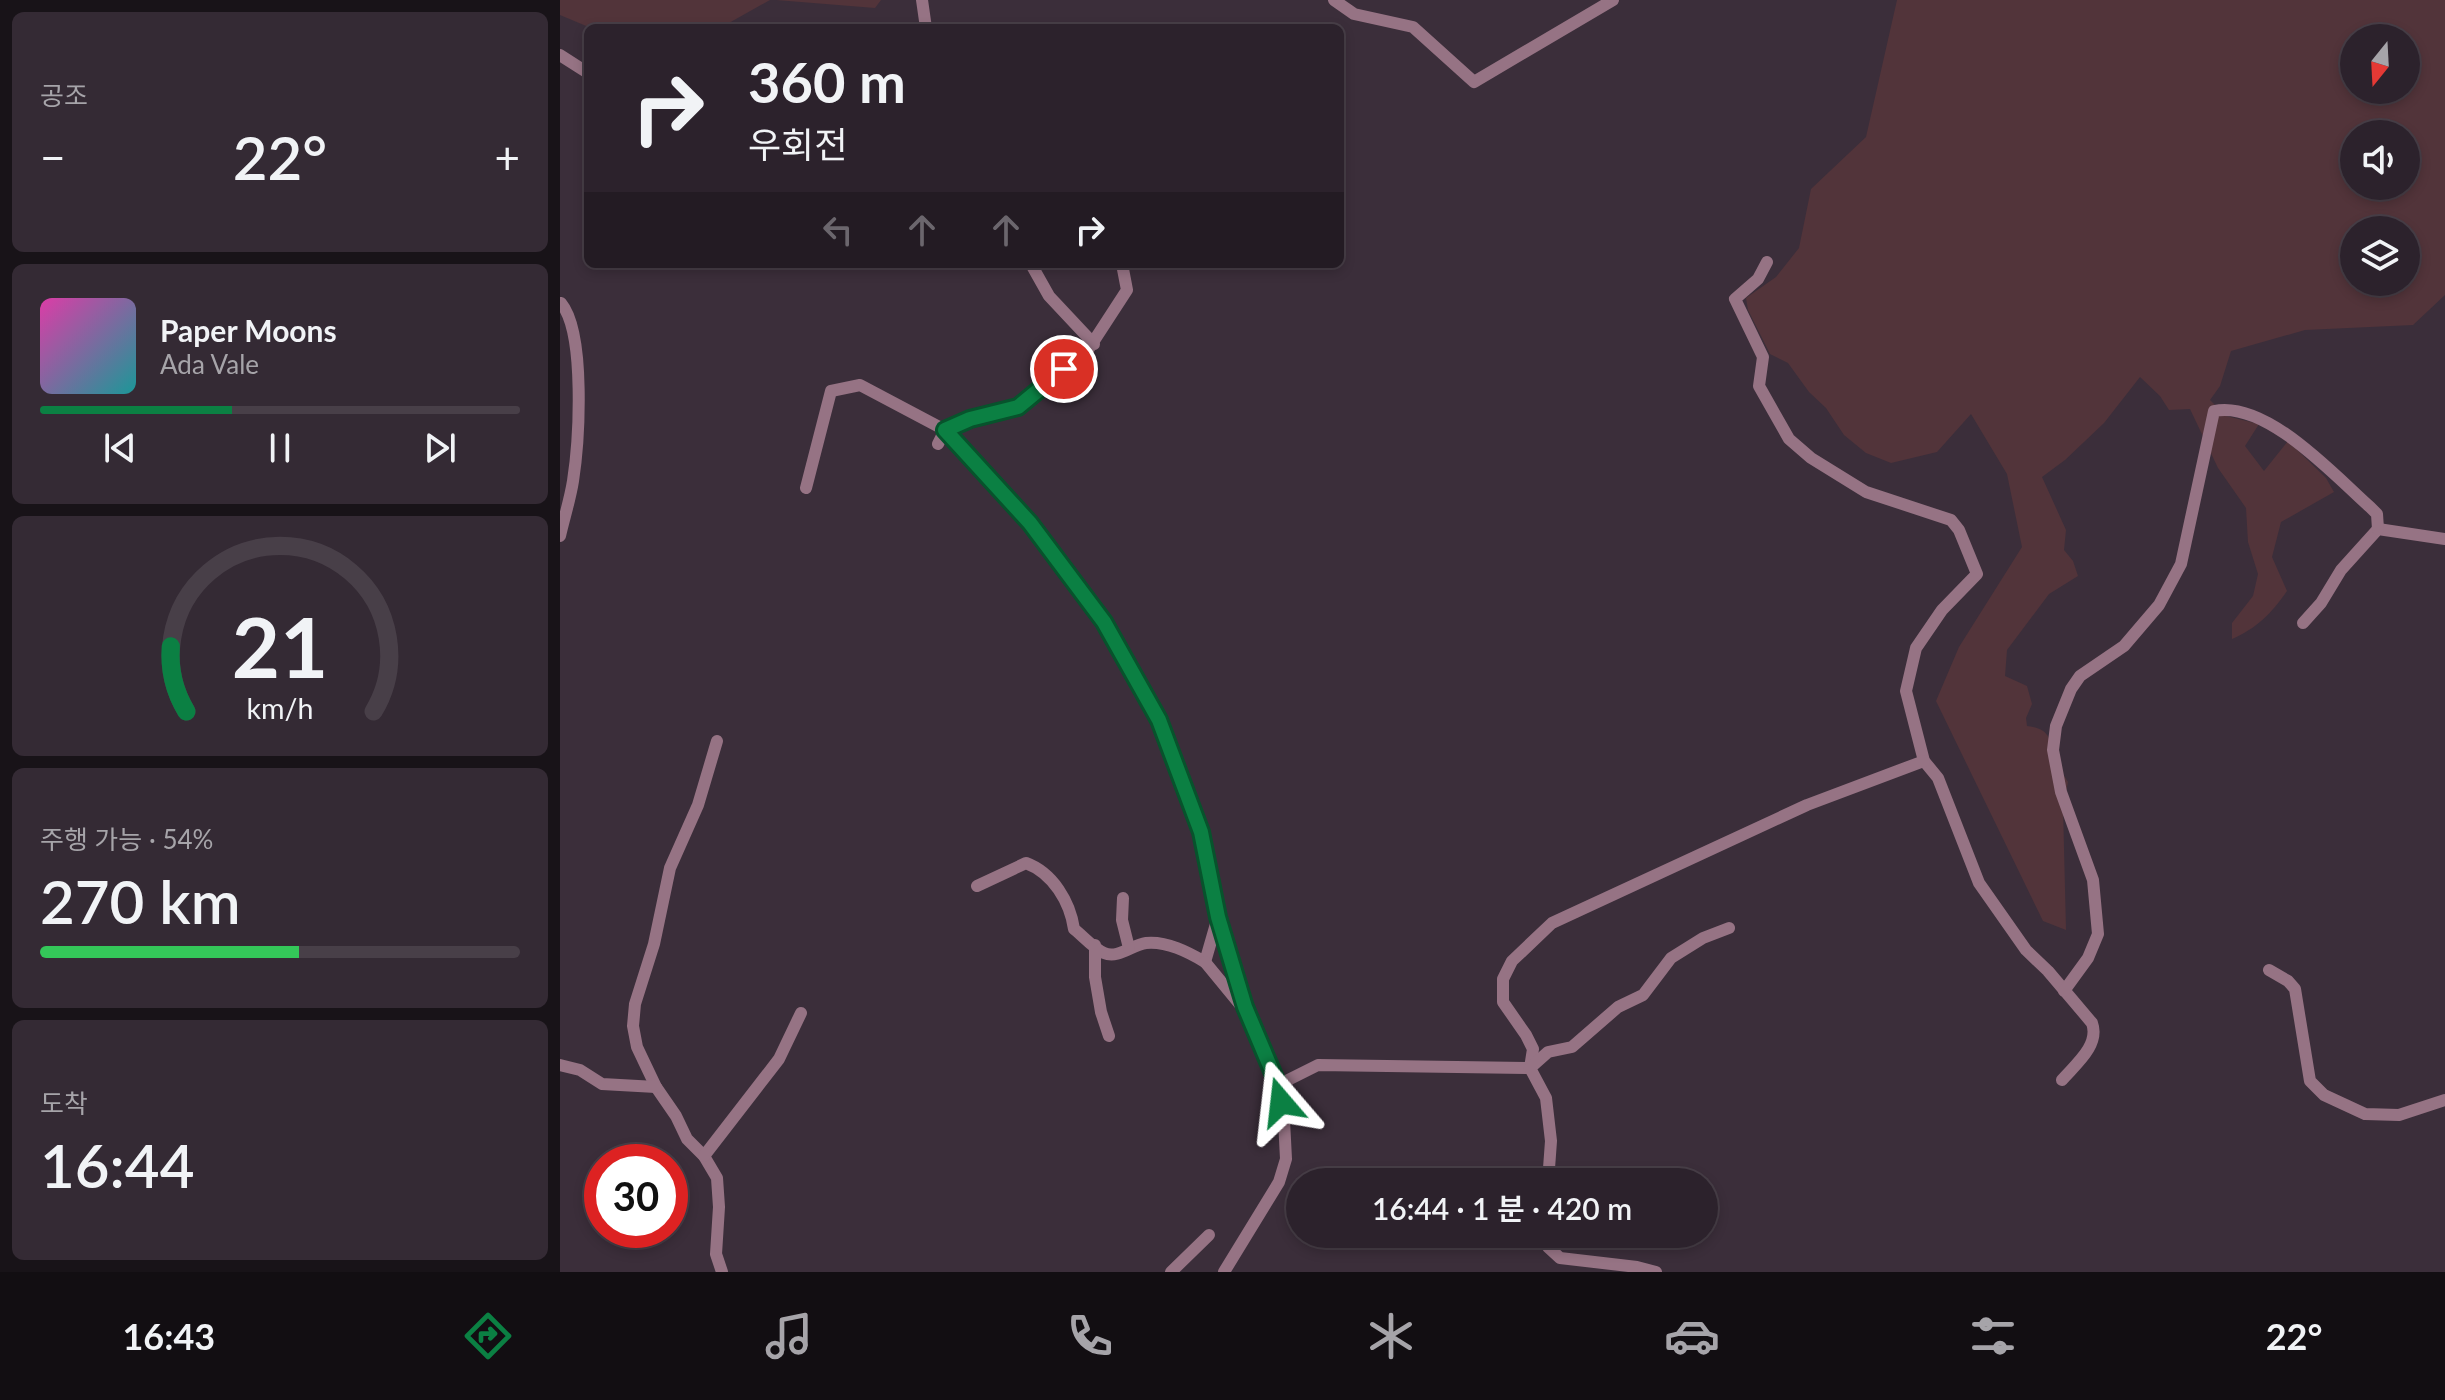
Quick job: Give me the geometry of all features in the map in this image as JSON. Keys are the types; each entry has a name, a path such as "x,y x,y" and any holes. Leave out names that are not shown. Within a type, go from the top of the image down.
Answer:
{"street":[{"path":"922,0 925,24"},
{"path":"1334,0 1354,14 1413,27 1474,82 1613,0"},
{"path":"560,55 584,70"},
{"path":"1767,262 1758,279 1735,299 1763,357 1759,386 1789,439 1811,458 1866,492 1951,520 1959,530 1977,574 1942,610 1916,648 1906,691 1924,761 1938,778 1979,883 2026,950 2092,1023 2095,1032 2093,1043 2062,1080"},
{"path":"1033,268 1049,296 1094,344"},
{"path":"938,444 945,430 970,419 1018,407 1086,353 1127,290 1123,268"},
{"path":"560,536 573,481 578,365 568,311 561,303"},
{"path":"806,488 831,391 860,385 945,430 1030,523 1104,622 1159,720 1201,832 1218,917 1249,1016 1278,1085 1286,1159 1279,1182 1224,1272"},
{"path":"2064,991 2088,958 2098,934 2093,880 2061,792 2053,750 2056,726 2071,689 2080,676 2124,646 2159,605 2181,564 2214,411 2244,411 2267,420 2299,444 2377,514 2378,529 2341,570 2321,603 2303,623"},
{"path":"2378,529 2445,539"},
{"path":"717,741 698,805 670,868 654,944 635,1004 633,1026 637,1047 656,1087 687,1139 704,1156 717,1178 716,1254 722,1272"},
{"path":"1549,1168 1551,1141 1546,1098 1530,1068 1533,1049 1503,1002 1503,979 1512,961 1552,923 1807,805 1924,761"},
{"path":"977,886 1026,863 1039,868 1071,910 1074,929 1105,953 1117,954 1143,943 1159,943 1188,952 1205,962 1249,1016"},
{"path":"1123,898 1122,920 1129,948"},
{"path":"1205,962 1218,917"},
{"path":"1278,1085 1318,1065 1530,1068 1548,1052 1572,1047 1618,1007 1643,995 1671,958 1703,938 1729,928"},
{"path":"1095,945 1095,977 1109,1036"},
{"path":"2269,970 2295,989 2310,1081 2324,1095 2365,1114 2399,1115 2445,1100"},
{"path":"704,1156 779,1059 801,1013"},
{"path":"560,1065 580,1070 602,1084 656,1087"},
{"path":"1171,1272 1186,1267 1209,1235"},
{"path":"1549,1248 1560,1258 1656,1272"}],"shaded area":[{"path":"560,0 770,0 727,24 584,25 560,15"},
{"path":"776,0 881,0 875,8"},
{"path":"1897,0 2445,0 2445,295 2413,325 2305,330 2231,351 2220,386 2210,400 2226,416 2259,424 2245,446 2264,471 2288,441 2326,478 2334,492 2281,522 2272,557 2287,591 2275,607 2263,620 2232,639 2232,623 2253,596 2258,574 2248,542 2246,508 2218,468 2190,409 2169,410 2160,396 2140,377 2104,423 2042,477 2066,530 2064,550 2073,561 2078,576 2049,594 2007,650 2005,676 2027,686 2032,704 2026,718 2027,726 2041,730 2048,736 2057,764 2068,782 2063,807 2066,930 2043,921 1936,701 1959,647 2022,547 2007,474 1971,414 1937,452 1891,463 1866,453 1844,435 1788,363 1770,354 1748,310 1746,298 1776,277 1799,248 1811,189 1866,137"}],"route":[{"path":"1064,369 1018,407 970,419 945,430 1030,523 1104,622 1159,720 1201,832 1218,917 1245,1007 1278,1085 1281,1102"}]}
